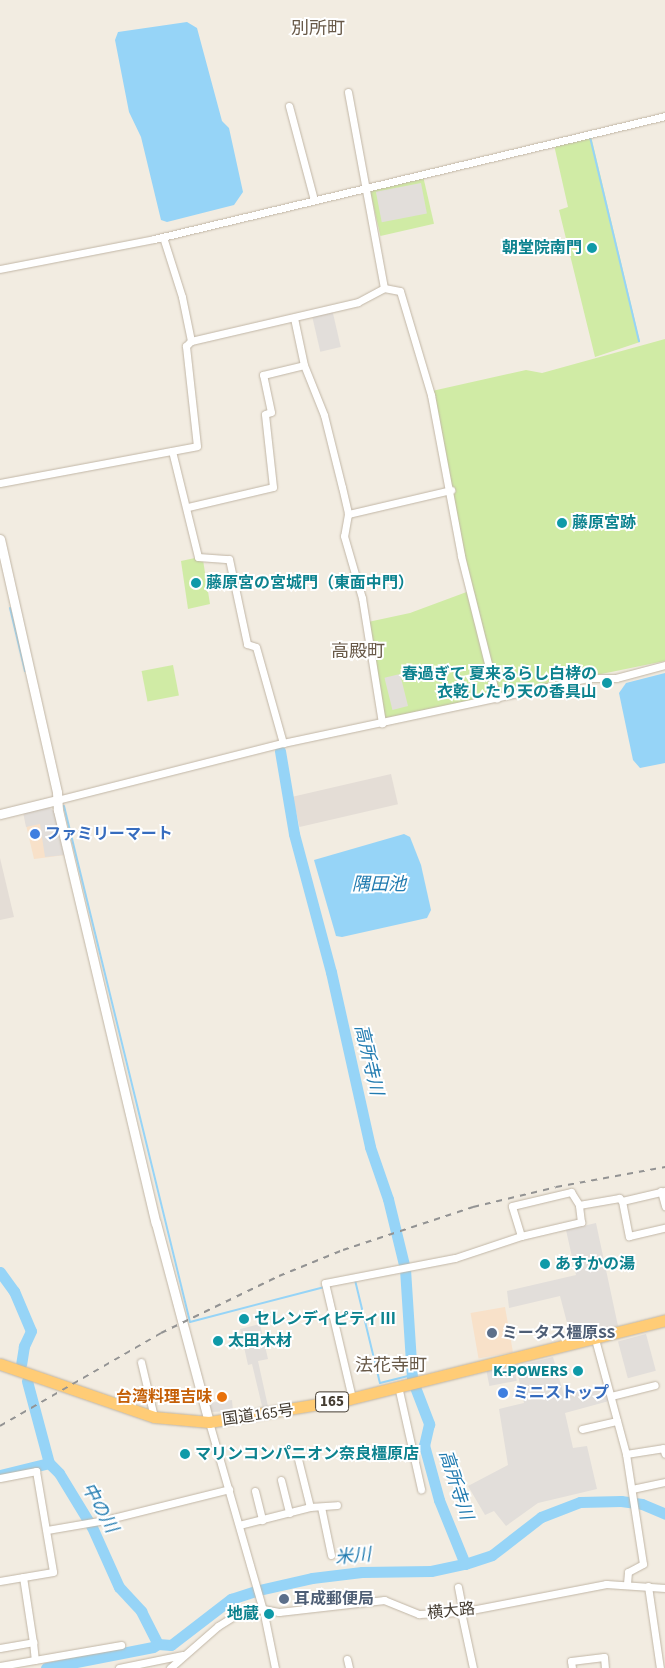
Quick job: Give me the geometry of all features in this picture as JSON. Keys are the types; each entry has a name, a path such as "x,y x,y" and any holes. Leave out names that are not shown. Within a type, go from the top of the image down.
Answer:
{"highway":[{"name":"国道165号","path":"0,1364 154,1417 209,1422 352,1398 595,1339 665,1320"}],"street":[{"path":"348,92 367,187 384,288"},
{"path":"289,106 314,200"},
{"path":"0,269 163,237 665,116"},
{"path":"163,237 182,297 191,341"},
{"path":"0,483 197,446 186,346 191,341 358,302 384,288 400,291 431,395 451,490 461,556 497,699"},
{"path":"294,318 304,365 324,415 348,514 344,536 362,598 382,723"},
{"path":"188,507 272,487 265,414 271,412 263,375 304,365"},
{"path":"172,452 188,507 198,557 229,559 247,644 256,647 283,744"},
{"path":"348,514 451,490"},
{"path":"0,539 57,800 156,1223 209,1422 262,1608 275,1668"},
{"path":"0,814 283,744 588,678 616,678 665,665"},
{"path":"578,1205 619,1198 622,1201 663,1191 665,1206"},
{"path":"352,1398 325,1283 455,1258 521,1236 581,1222 578,1205 571,1192 512,1206 521,1236"},
{"path":"622,1201 629,1236 665,1228"},
{"path":"595,1339 626,1454 643,1564 628,1572 626,1584"},
{"path":"141,1362 154,1417"},
{"path":"611,1396 655,1385"},
{"path":"398,1386 421,1489"},
{"path":"582,1429 618,1421"},
{"path":"626,1454 664,1448 665,1454"},
{"path":"298,1459 310,1507"},
{"path":"0,1478 36,1471 53,1572 0,1581"},
{"path":"281,1480 289,1513"},
{"path":"633,1492 665,1482"},
{"path":"47,1530 89,1522 229,1488"},
{"path":"255,1491 262,1520"},
{"path":"239,1525 310,1507 337,1505"},
{"path":"321,1507 331,1555"},
{"path":"23,1577 35,1660"},
{"name":"横大路","path":"170,1668 218,1626 242,1611 262,1608 279,1612 384,1600 419,1614 462,1612 606,1584 665,1588"},
{"path":"648,1586 658,1667"},
{"path":"458,1587 472,1668"},
{"path":"0,1648 33,1642"},
{"path":"0,1666 121,1645"},
{"path":"120,1668 183,1655"},
{"path":"572,1668 571,1660 604,1657 604,1668"},
{"path":"347,1659 349,1668"}],"shaded area":[{"path":"421,183 427,213 382,222 376,192"},
{"path":"332,309 341,347 320,352 312,314"},
{"path":"400,674 408,706 392,710 384,678"},
{"path":"391,774 398,804 300,827 293,797"},
{"path":"47,806 54,811 65,855 45,857 40,824 26,827 23,812"},
{"path":"54,811 65,855 34,859 23,812"},
{"path":"0,858 14,917 0,920"},
{"name":"あすかの湯","path":"596,1223 618,1326 571,1338 560,1296 509,1308 507,1291 576,1275 566,1230"},
{"name":"ミータス橿原SS","path":"505,1307 513,1352 479,1358 471,1313"},
{"path":"260,1324 268,1359 258,1361 269,1411 259,1411 262,1406 252,1364 248,1365 240,1329"},
{"path":"646,1334 656,1371 628,1378 618,1342"},
{"path":"553,1357 564,1395 606,1386 609,1401 565,1413 573,1448 587,1446 597,1489 538,1503 506,1526 494,1511 485,1515 468,1486 508,1465 499,1409 524,1403 516,1366"},
{"path":"514,1366 517,1381 489,1386 487,1371"},
{"path":"232,1400 233,1411 211,1412 209,1403"}],"green space":[{"name":"朝堂院南門","path":"591,136 640,342 595,357 559,210 568,207 554,145"},
{"path":"423,176 434,224 380,236 369,188"},
{"name":"藤原宮跡","path":"665,339 665,661 386,718 383,716 368,622 410,613 472,590 432,391 526,370 542,373"},
{"name":"藤原宮の宮城門（東面中門）","path":"195,558 203,560 210,604 188,609 181,561"},
{"path":"173,665 179,695 148,702 142,671"}],"water":[{"path":"187,22 197,28 222,121 229,128 243,192 234,205 167,222 161,220 141,137 129,112 115,40 118,32"},
{"path":"665,673 665,763 640,768 633,760 619,693 626,683"},
{"name":"隅田池","path":"404,834 410,837 421,865 431,910 427,918 342,937 336,936 314,860"}],"waterway":[{"path":"590,137 639,341"},
{"path":"10,608 25,671"},
{"name":"高所寺川","path":"280,751 294,834 331,972 370,1147 388,1199 405,1269 412,1378"},
{"path":"64,806 190,1322 324,1287"},
{"name":"中の川","path":"0,1272 14,1291 31,1331 24,1346 21,1364"},
{"path":"355,1280 380,1383 412,1375"},
{"name":"中の川","path":"27,1381 49,1463 59,1473 92,1527 119,1587 141,1611 158,1644"},
{"name":"高所寺川","path":"415,1387 429,1424 424,1445 439,1500 465,1564"},
{"path":"0,1475 49,1463"},
{"name":"米川","path":"46,1668 153,1647 158,1644 171,1645 231,1599 259,1590 312,1578 362,1572 431,1571 465,1564 492,1555 541,1517 580,1502 621,1501 642,1504 665,1514"}],"railway":[{"path":"0,1426 161,1333 279,1276 343,1250 473,1207 556,1187 665,1167"}],"place":[{"name":"朝堂院南門","path":"592,248"},
{"name":"藤原宮跡","path":"562,523"},
{"name":"藤原宮の宮城門（東面中門）","path":"196,583"},
{"name":"春過ぎて 夏来るらし白𣑥の 衣乾したり天の香具山","path":"607,683"},
{"name":"ファミリーマート","path":"35,834"},
{"name":"あすかの湯","path":"545,1264"},
{"name":"セレンディピティⅢ","path":"244,1319"},
{"name":"ミータス橿原SS","path":"492,1333"},
{"name":"太田木材","path":"218,1341"},
{"name":"K-POWERS","path":"578,1371"},
{"name":"ミニストップ","path":"503,1393"},
{"name":"台湾料理吉味","path":"222,1397"},
{"name":"マリンコンパニオン奈良橿原店","path":"185,1454"},
{"name":"耳成郵便局","path":"284,1599"},
{"name":"地蔵","path":"269,1614"}],"district":[{"name":"別所町","path":"318,29"},
{"name":"高殿町","path":"358,652"},
{"name":"法花寺町","path":"391,1366"}]}
